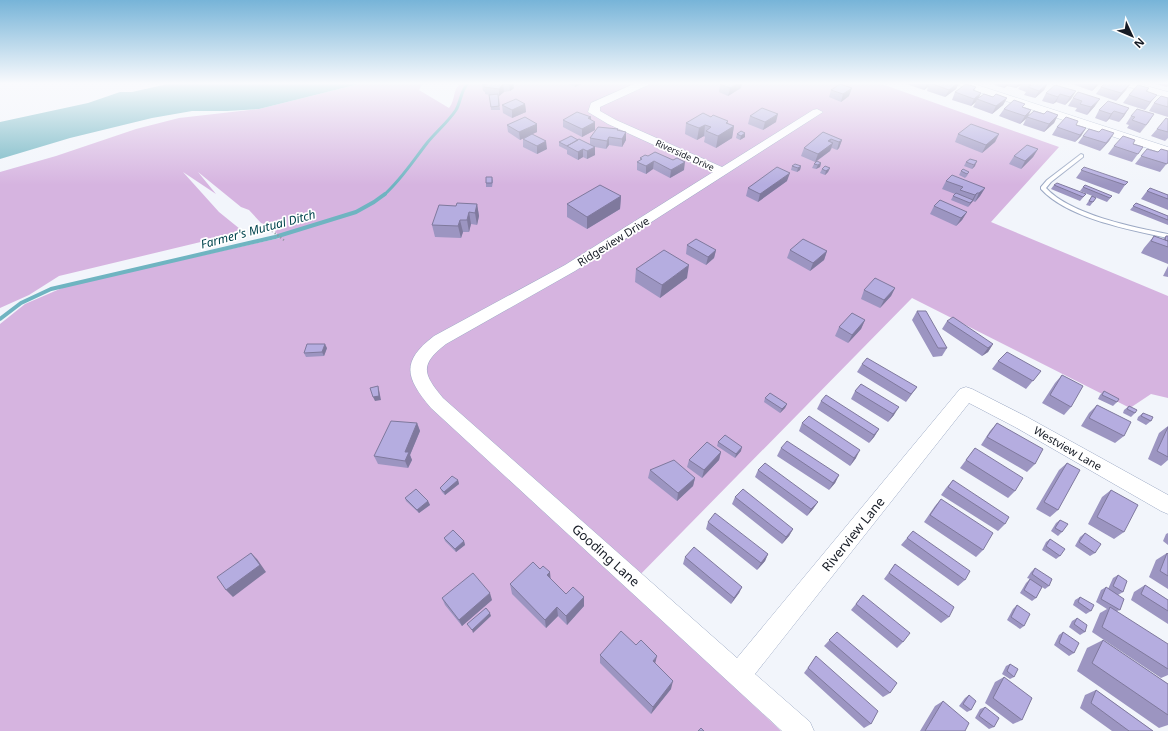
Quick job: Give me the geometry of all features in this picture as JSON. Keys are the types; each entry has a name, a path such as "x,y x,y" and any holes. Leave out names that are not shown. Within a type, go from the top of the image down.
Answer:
{"street":[{"name":"Riverside Drive","path":"603,117 723,172"},
{"name":"Ridgeview Drive","path":"418,374 420,362 426,351 440,340 570,268 809,117"},
{"path":"1065,117 1168,151"},
{"name":"Gooding Lane","path":"418,374 423,386 437,403 801,731"},
{"name":"Riverview Lane","path":"739,675 966,394"},
{"name":"Westview Lane","path":"966,394 1021,422 1168,505"}],"lane":[{"path":"1081,156 1049,181 1043,188 1046,194 1056,201 1113,223 1168,236"}],"path":[{"path":"272,232 285,241"}],"shaded area":[{"path":"975,117 1059,147 991,222 1168,296 1168,398 1151,394 1130,408 912,298 628,587 781,731 0,731 0,324 25,304 69,285 280,238 272,227 261,223 249,210 241,207 198,172 216,194 183,172 219,212 240,229 234,234 59,276 29,295 0,308 0,172 56,156 136,129 179,118"}],"water":[{"path":"23,117 157,117 70,138 0,159 0,122"}],"building":[{"path":"525,117 537,124 519,132 507,125"},
{"path":"568,117 591,117 588,118 595,122 582,129 563,120"},
{"path":"696,117 718,117 728,121 726,123 734,126 718,136 706,131 711,127 705,125 699,128 686,123"},
{"path":"753,117 773,117 765,122"},
{"path":"1027,117 1056,117 1049,124"},
{"path":"1066,117 1078,121 1076,125 1086,128 1080,135 1057,127"},
{"path":"1135,117 1152,117 1146,125 1132,120"},
{"path":"1166,118 1168,119 1168,132 1157,129"},
{"path":"971,124 999,134 986,145 958,134"},
{"path":"598,127 618,129 617,130 626,132 622,139 609,137 607,141 590,138"},
{"path":"1089,129 1099,132 1102,129 1114,133 1106,143 1083,136"},
{"path":"741,131 745,133 741,136 737,134"},
{"path":"823,132 842,140 839,142 831,139 828,141 833,143 818,154 804,148"},
{"path":"532,134 546,141 537,146 523,139"},
{"path":"571,136 578,140 567,146 559,142"},
{"path":"1123,136 1135,140 1133,144 1143,147 1138,154 1114,146"},
{"path":"579,139 595,147 587,151 583,149 578,152 567,146"},
{"path":"1027,145 1038,149 1025,161 1014,156"},
{"path":"1147,149 1158,152 1161,149 1168,151 1167,164 1141,156"},
{"path":"655,152 673,160 677,158 685,162 671,170 654,161 646,166 637,162 645,155 648,156"},
{"path":"970,159 977,161 974,165 966,162"},
{"path":"817,161 821,163 818,165 814,164"},
{"path":"795,164 801,166 798,168 792,166"},
{"path":"825,166 830,168 826,171 822,169"},
{"path":"777,167 790,173 760,194 748,188"},
{"path":"1084,167 1128,182 1125,185 1081,170"},
{"path":"963,169 969,172 967,174 961,171"},
{"path":"952,175 985,188 975,195 960,190 963,187 946,181"},
{"path":"486,177 492,177 492,183 486,183"},
{"path":"1057,183 1086,194 1083,197 1054,185"},
{"path":"600,185 621,196 587,217 567,204"},
{"path":"1085,185 1112,196 1110,198 1083,187"},
{"path":"1150,188 1168,195 1168,199 1147,191"},
{"path":"956,193 973,200 970,203 953,196"},
{"path":"1092,196 1096,198 1093,202 1089,201"},
{"path":"940,200 967,212 961,218 934,206"},
{"path":"457,203 477,204 475,213 469,212 467,220 460,220 458,226 432,225 439,205 456,206"},
{"path":"1136,203 1168,216 1168,220 1133,206"},
{"path":"1154,236 1168,241 1168,247 1151,241"},
{"path":"1166,236 1168,236 1168,241 1165,240"},
{"path":"696,239 716,250 708,257 687,245"},
{"path":"803,239 827,251 813,263 790,250"},
{"path":"664,250 689,265 662,285 636,269"},
{"path":"875,278 895,288 884,300 864,290"},
{"path":"917,311 926,311 947,348 938,348"},
{"path":"852,313 865,320 852,335 839,327"},
{"path":"953,317 993,344 988,348 947,321"},
{"path":"307,344 325,344 322,352 304,353"},
{"path":"1007,352 1041,371 1033,381 998,361"},
{"path":"867,358 917,387 911,394 862,364"},
{"path":"1062,375 1083,386 1071,407 1050,395"},
{"path":"861,384 899,407 893,414 855,391"},
{"path":"378,386 379,396 373,397 370,388"},
{"path":"1104,391 1119,399 1117,402 1102,395"},
{"path":"770,393 787,404 782,409 765,398"},
{"path":"826,395 879,429 874,435 821,401"},
{"path":"1097,405 1131,422 1124,436 1089,418"},
{"path":"1129,406 1137,410 1135,413 1127,409"},
{"path":"1143,413 1153,417 1151,421 1141,416"},
{"path":"809,416 860,450 854,458 802,423"},
{"path":"391,421 417,423 405,452 409,452 405,461 374,456"},
{"path":"997,423 1043,449 1035,464 987,437"},
{"path":"1168,427 1168,457 1157,451"},
{"path":"725,435 742,447 736,454 718,442"},
{"path":"787,441 839,475 833,483 781,448"},
{"path":"707,442 721,452 704,470 689,460"},
{"path":"975,448 1023,478 1015,491 966,460"},
{"path":"674,460 695,478 678,493 650,470"},
{"path":"765,463 818,502 811,509 758,470"},
{"path":"1067,463 1080,470 1058,510 1044,502"},
{"path":"452,476 458,480 444,492 440,488"},
{"path":"953,480 1009,517 1005,524 948,487"},
{"path":"416,489 428,501 417,510 405,498"},
{"path":"743,489 793,529 786,537 735,497"},
{"path":"1111,490 1138,505 1124,532 1097,517"},
{"path":"941,499 993,533 983,550 930,515"},
{"path":"715,513 768,554 761,563 708,522"},
{"path":"1060,520 1068,524 1062,532 1055,528"},
{"path":"453,530 464,541 455,549 444,538"},
{"path":"913,531 970,571 965,580 907,538"},
{"path":"1085,533 1101,544 1095,553 1079,542"},
{"path":"1050,539 1065,549 1060,556 1046,546"},
{"path":"694,547 742,587 734,598 685,557"},
{"path":"251,553 260,565 226,590 217,577"},
{"path":"1167,553 1168,554 1168,576 1160,571"},
{"path":"533,562 540,569 543,566 550,572 547,575 566,594 573,587 584,597 566,616 557,607 545,620 510,584"},
{"path":"895,564 954,607 949,617 889,573"},
{"path":"1035,568 1052,579 1049,586 1032,574"},
{"path":"473,573 490,593 459,620 442,598"},
{"path":"1118,575 1127,581 1123,592 1113,586"},
{"path":"1030,579 1042,587 1036,598 1024,590"},
{"path":"1145,585 1168,600 1168,611 1141,594"},
{"path":"1106,587 1124,599 1120,610 1101,599"},
{"path":"863,595 910,633 903,642 856,604"},
{"path":"1080,597 1094,605 1091,611 1078,602"},
{"path":"1017,605 1030,614 1024,626 1011,617"},
{"path":"1110,607 1168,644 1168,669 1102,627"},
{"path":"486,608 490,613 472,630 467,624"},
{"path":"1077,618 1087,625 1085,632 1074,624"},
{"path":"621,631 636,645 641,640 657,656 653,661 673,681 653,707 600,655"},
{"path":"837,632 897,683 890,693 829,640"},
{"path":"1063,632 1079,643 1074,653 1059,643"},
{"path":"1103,640 1168,684 1168,715 1092,663"},
{"path":"816,656 878,711 871,724 808,668"},
{"path":"1010,664 1018,669 1014,677 1007,671"},
{"path":"1004,677 1032,698 1022,720 993,698"},
{"path":"1096,690 1153,731 1129,731 1091,703"},
{"path":"969,695 976,701 971,710 963,704"},
{"path":"943,701 969,723 965,731 925,731"},
{"path":"985,707 999,718 994,727 979,716"}],"waterway":[{"name":"Farmer's Mutual Ditch","path":"385,194 451,117"},
{"name":"Farmer's Mutual Ditch","path":"0,319 21,303 51,289 275,237 356,212 385,194"}]}
